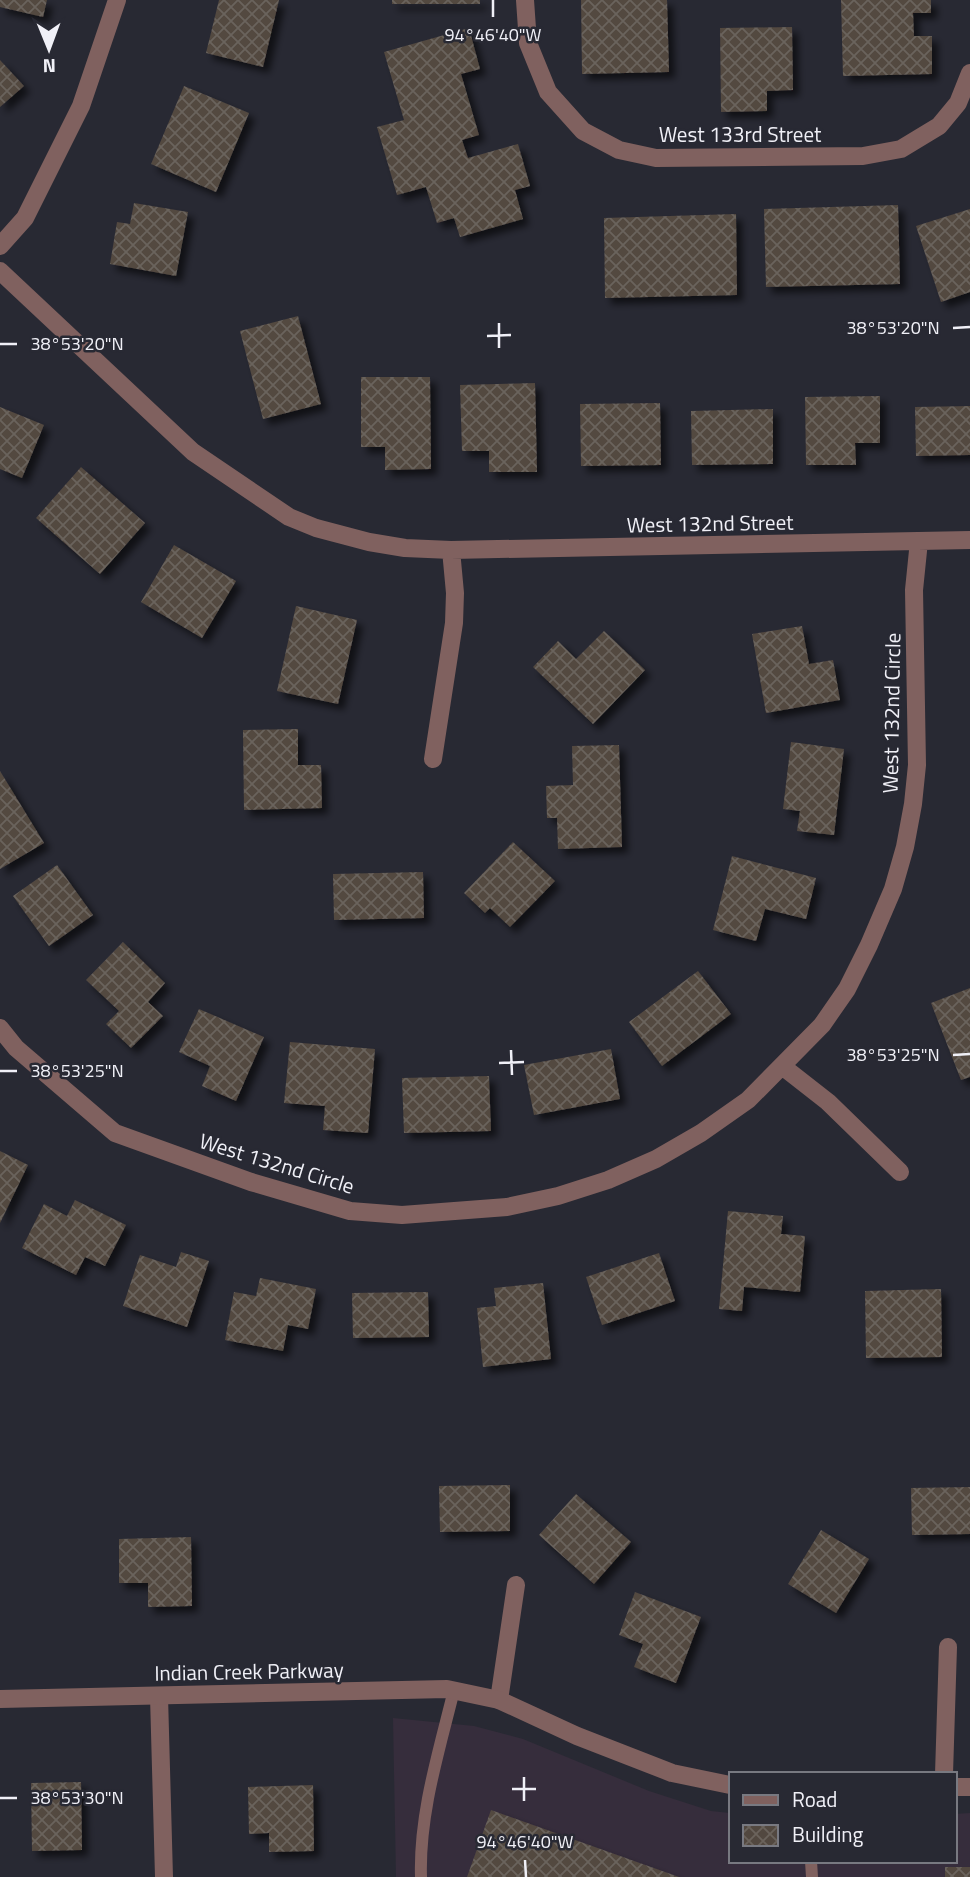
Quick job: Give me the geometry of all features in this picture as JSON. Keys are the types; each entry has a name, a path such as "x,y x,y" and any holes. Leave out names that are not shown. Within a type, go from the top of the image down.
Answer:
{"street":[{"path":"0,246 25,218 80,107 117,0"},
{"name":"West 133rd Street","path":"525,0 528,43 548,92 583,131 619,150 656,158 863,156 901,149 939,125 958,103 970,73"},
{"name":"West 132nd Street","path":"0,271 192,452 289,517 316,528 405,548 452,550 970,540"},
{"name":"West 132nd Circle","path":"0,1028 16,1048 115,1133 251,1182 350,1211 402,1215 507,1208 608,1180 656,1159 701,1133 748,1100 782,1066 822,1025 847,989 869,945 892,889 905,847 913,804 917,765 914,590 919,541"},
{"path":"433,759 454,623 452,550"},
{"path":"782,1066 828,1102 900,1172"},
{"path":"499,1700 516,1585"},
{"path":"944,1772 947,1647"},
{"name":"Indian Creek Parkway","path":"0,1699 454,1690 499,1700 577,1736 672,1773 729,1785"},
{"path":"159,1696 164,1877"}],"lane":[{"path":"421,1877 420,1850 430,1791 454,1690"}],"shaded area":[{"path":"393,1718 474,1726 523,1739 649,1791 711,1811 729,1813 729,1863 956,1863 956,1814 970,1813 970,1877 396,1877"}],"building":[{"path":"0,0 47,0 43,17 0,7"},
{"path":"219,0 279,0 263,67 206,53"},
{"path":"392,0 480,0 480,4 392,4"},
{"path":"581,0 667,0 669,72 582,74"},
{"path":"841,0 931,0 931,13 913,13 914,36 932,36 932,74 843,76"},
{"path":"792,27 793,90 767,91 767,111 721,112 720,28"},
{"path":"469,28 480,69 461,74 479,135 462,140 468,158 518,144 530,186 515,190 523,219 460,237 454,218 437,223 426,187 397,195 377,127 404,120 384,52"},
{"path":"0,60 24,86 0,107"},
{"path":"184,86 249,113 216,192 151,164"},
{"path":"134,203 188,212 176,276 110,264 117,222 130,224"},
{"path":"898,205 900,284 766,287 764,209"},
{"path":"970,209 970,292 941,302 916,226"},
{"path":"736,214 737,295 605,298 604,218"},
{"path":"298,316 321,404 263,419 240,331"},
{"path":"361,377 430,377 431,469 385,470 385,447 361,447"},
{"path":"535,383 537,472 489,472 489,451 462,451 460,385"},
{"path":"880,396 880,443 855,443 856,465 806,465 805,397"},
{"path":"660,403 661,465 581,466 580,404"},
{"path":"970,406 970,455 916,456 915,407"},
{"path":"0,407 44,425 22,478 0,469"},
{"path":"773,409 773,464 692,465 691,411"},
{"path":"81,467 145,523 100,574 36,518"},
{"path":"174,545 236,581 202,638 141,602"},
{"path":"296,606 357,620 338,704 277,691"},
{"path":"802,626 809,664 833,660 840,700 766,713 752,634"},
{"path":"604,631 645,670 593,724 533,667 558,641 576,659"},
{"path":"298,729 298,765 321,765 322,808 244,810 243,730"},
{"path":"791,742 844,749 834,835 797,831 800,811 783,809"},
{"path":"619,745 622,847 558,849 557,818 547,818 546,786 573,785 572,746"},
{"path":"0,771 44,843 0,869"},
{"path":"513,842 555,881 510,927 490,908 485,913 464,893"},
{"path":"732,856 816,878 806,919 765,909 756,941 713,930"},
{"path":"57,865 93,915 49,946 13,896"},
{"path":"423,872 424,918 334,920 333,874"},
{"path":"123,942 165,983 148,1002 163,1016 131,1048 106,1024 119,1011 86,980"},
{"path":"698,971 731,1014 662,1066 629,1022"},
{"path":"970,988 970,1077 961,1080 931,1003"},
{"path":"199,1009 264,1037 236,1101 202,1086 210,1066 179,1052"},
{"path":"290,1042 375,1049 368,1133 323,1130 325,1106 284,1103"},
{"path":"611,1049 620,1099 534,1115 524,1065"},
{"path":"489,1076 491,1131 404,1133 402,1078"},
{"path":"0,1151 28,1165 0,1223"},
{"path":"75,1200 126,1225 105,1266 85,1257 76,1275 22,1248 44,1204 67,1216"},
{"path":"728,1211 783,1216 781,1234 805,1236 800,1292 744,1287 742,1311 719,1309"},
{"path":"181,1252 209,1261 187,1327 123,1306 140,1255 176,1267"},
{"path":"659,1253 675,1301 602,1325 586,1277"},
{"path":"260,1278 316,1289 308,1329 288,1325 283,1351 225,1340 234,1292 256,1296"},
{"path":"543,1283 551,1359 483,1367 477,1308 496,1306 494,1288"},
{"path":"941,1289 942,1357 866,1358 865,1291"},
{"path":"428,1292 429,1337 353,1338 352,1293"},
{"path":"510,1485 510,1531 440,1532 439,1486"},
{"path":"970,1487 970,1534 912,1535 911,1488"},
{"path":"576,1494 631,1542 594,1584 539,1535"},
{"path":"821,1530 869,1559 836,1613 788,1584"},
{"path":"191,1537 192,1606 148,1607 148,1583 119,1583 119,1539"},
{"path":"635,1592 701,1617 676,1683 634,1667 643,1644 619,1635"},
{"path":"81,1782 82,1850 32,1851 31,1783"},
{"path":"313,1785 314,1851 269,1852 269,1833 249,1834 248,1787"},
{"path":"491,1810 679,1877 467,1877"},
{"path":"945,1867 970,1867 970,1877 945,1877"}]}
